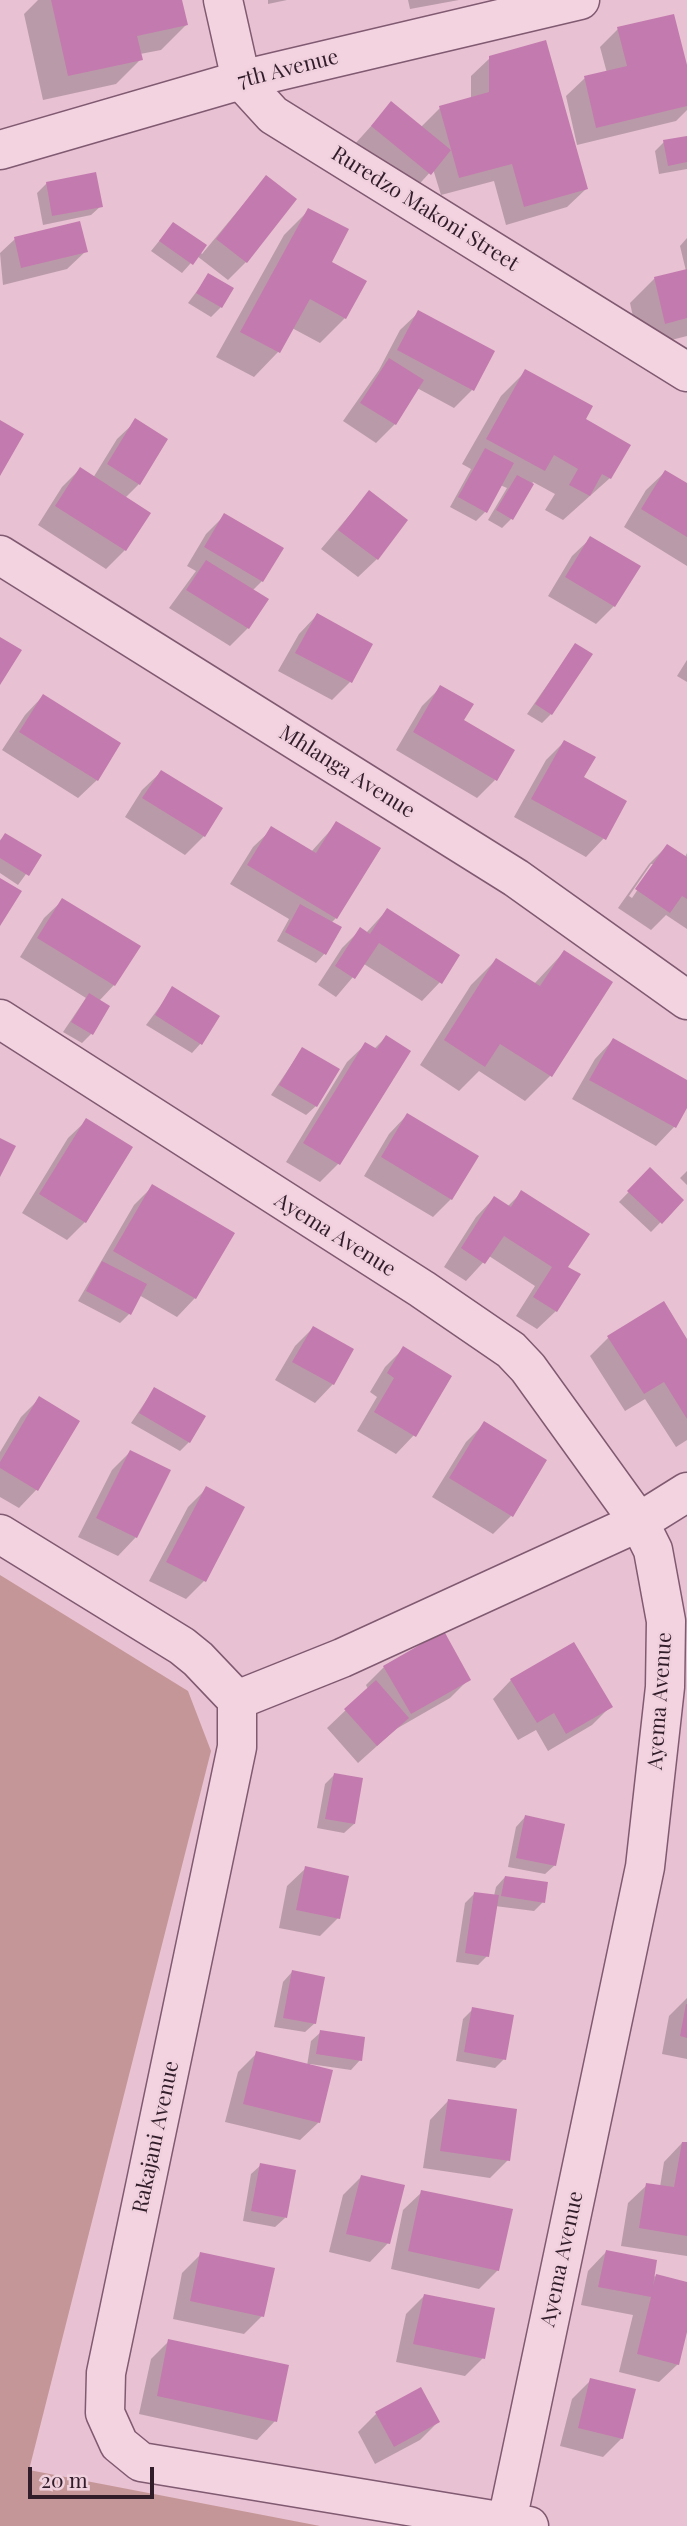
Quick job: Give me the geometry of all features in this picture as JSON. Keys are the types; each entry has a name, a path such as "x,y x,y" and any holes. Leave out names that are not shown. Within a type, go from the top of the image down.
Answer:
{"street":[{"name":"Ruredzo Makoni Street","path":"223,0 242,80 273,115 687,372"},
{"name":"7th Avenue","path":"0,150 242,80 580,0"},
{"name":"Mhlanga Avenue","path":"0,555 516,878 687,1000"},
{"name":"Ayema Avenue","path":"0,1019 503,1344 528,1368 639,1522 653,1550 666,1621 665,1687 645,1867 514,2524"},
{"path":"0,1534 182,1646 237,1700 342,1658 639,1522 687,1492"},
{"name":"Rakajani Avenue","path":"237,1700 237,1747 106,2373 106,2413 119,2444 141,2462 514,2524"}],"shaded area":[{"path":"0,1575 188,1691 211,1751 29,2470 320,2526 0,2526"}],"building":[{"path":"51,0 182,0 188,25 137,36 143,60 68,76"},
{"path":"674,14 687,65 687,106 596,128 584,76 627,66 617,27"},
{"path":"546,40 588,189 524,207 512,164 459,178 439,106 489,92 489,56"},
{"path":"391,101 451,150 431,175 371,126"},
{"path":"687,136 687,162 668,166 663,140"},
{"path":"96,172 103,207 52,216 46,182"},
{"path":"266,175 297,199 247,263 216,239"},
{"path":"308,208 349,229 332,262 367,281 346,319 310,299 280,353 240,332"},
{"path":"80,221 88,252 21,268 14,237"},
{"path":"173,222 207,245 193,265 159,241"},
{"path":"687,269 687,318 665,324 654,277"},
{"path":"208,273 234,288 222,308 196,293"},
{"path":"418,310 495,351 474,391 397,350"},
{"path":"389,358 424,380 396,425 360,403"},
{"path":"525,369 593,406 586,419 631,445 611,479 602,474 590,496 569,485 578,469 554,455 545,471 486,439"},
{"path":"135,418 168,439 140,485 107,464"},
{"path":"0,420 24,434 0,476"},
{"path":"485,448 514,463 487,513 458,497"},
{"path":"80,467 151,513 126,551 55,506"},
{"path":"665,470 687,483 687,537 641,509"},
{"path":"517,475 534,484 513,520 496,510"},
{"path":"369,490 408,520 378,560 338,530"},
{"path":"224,513 284,548 263,582 204,547"},
{"path":"590,536 641,566 615,607 565,577"},
{"path":"206,560 269,599 249,629 186,590"},
{"path":"317,613 373,644 352,683 295,653"},
{"path":"0,637 22,650 0,685"},
{"path":"575,643 593,654 552,715 535,704"},
{"path":"440,685 474,704 464,720 515,750 497,781 413,732"},
{"path":"43,694 121,743 98,781 19,732"},
{"path":"564,740 596,757 584,777 627,801 606,840 531,799"},
{"path":"161,770 223,808 205,837 142,798"},
{"path":"336,821 381,848 337,919 247,865 271,826 316,853"},
{"path":"5,833 42,855 29,876 0,858 0,841"},
{"path":"667,844 687,857 687,899 682,896 670,913 635,889"},
{"path":"0,878 22,891 0,926"},
{"path":"62,898 141,946 115,986 37,938"},
{"path":"300,904 342,927 326,955 285,932"},
{"path":"387,908 460,955 442,984 379,943 355,979 335,966 360,927 370,934"},
{"path":"564,950 613,982 552,1077 500,1044 485,1067 444,1040 496,958 540,986"},
{"path":"172,986 220,1016 202,1045 155,1015"},
{"path":"89,993 110,1006 93,1035 71,1022"},
{"path":"386,1035 411,1051 340,1165 303,1143 365,1042 377,1049"},
{"path":"613,1038 687,1080 687,1108 676,1128 589,1080"},
{"path":"302,1047 340,1069 317,1107 279,1085"},
{"path":"407,1113 479,1156 452,1200 381,1157"},
{"path":"86,1118 133,1147 86,1223 39,1194"},
{"path":"0,1138 16,1146 0,1177"},
{"path":"650,1167 684,1200 662,1224 627,1191"},
{"path":"152,1184 235,1233 196,1299 113,1251"},
{"path":"521,1190 590,1234 568,1267 581,1274 557,1312 533,1297 552,1267 504,1236 485,1264 461,1248 494,1196 511,1207"},
{"path":"102,1261 147,1284 131,1315 86,1291"},
{"path":"664,1301 687,1339 687,1419 664,1382 644,1394 607,1336"},
{"path":"313,1326 354,1349 334,1385 292,1362"},
{"path":"403,1346 452,1376 416,1437 374,1412 394,1378 387,1373"},
{"path":"154,1387 206,1416 190,1443 139,1413"},
{"path":"39,1396 80,1421 38,1491 0,1468 0,1462"},
{"path":"484,1421 547,1460 513,1517 449,1478"},
{"path":"130,1450 171,1470 137,1538 96,1518"},
{"path":"206,1486 245,1507 206,1582 166,1562"},
{"path":"444,1631 471,1680 411,1714 383,1666"},
{"path":"574,1642 613,1707 566,1734 554,1713 537,1723 510,1679"},
{"path":"376,1680 409,1718 377,1746 344,1709"},
{"path":"334,1773 363,1778 355,1824 325,1819"},
{"path":"525,1815 565,1824 556,1866 516,1858"},
{"path":"305,1866 349,1876 340,1919 296,1910"},
{"path":"505,1876 548,1882 545,1903 501,1896"},
{"path":"474,1892 499,1895 489,1957 465,1953"},
{"path":"292,1970 325,1977 316,2024 283,2018"},
{"path":"687,2004 687,2038 680,2036"},
{"path":"472,2007 514,2015 506,2060 464,2052"},
{"path":"320,2030 365,2037 362,2061 316,2054"},
{"path":"256,2051 333,2070 320,2123 243,2104"},
{"path":"448,2099 517,2109 510,2161 440,2151"},
{"path":"682,2142 687,2142 687,2236 639,2228 646,2183 674,2187"},
{"path":"260,2163 296,2170 287,2218 251,2211"},
{"path":"361,2175 405,2185 390,2244 346,2234"},
{"path":"421,2190 513,2209 499,2271 408,2251"},
{"path":"606,2250 657,2260 653,2286 656,2274 687,2282 687,2332 679,2365 637,2354 651,2297 598,2287"},
{"path":"200,2252 275,2268 264,2317 190,2301"},
{"path":"424,2294 495,2308 485,2359 413,2344"},
{"path":"168,2339 289,2365 277,2422 157,2396"},
{"path":"590,2378 636,2389 623,2439 578,2428"},
{"path":"421,2387 440,2422 394,2447 375,2412"}]}
